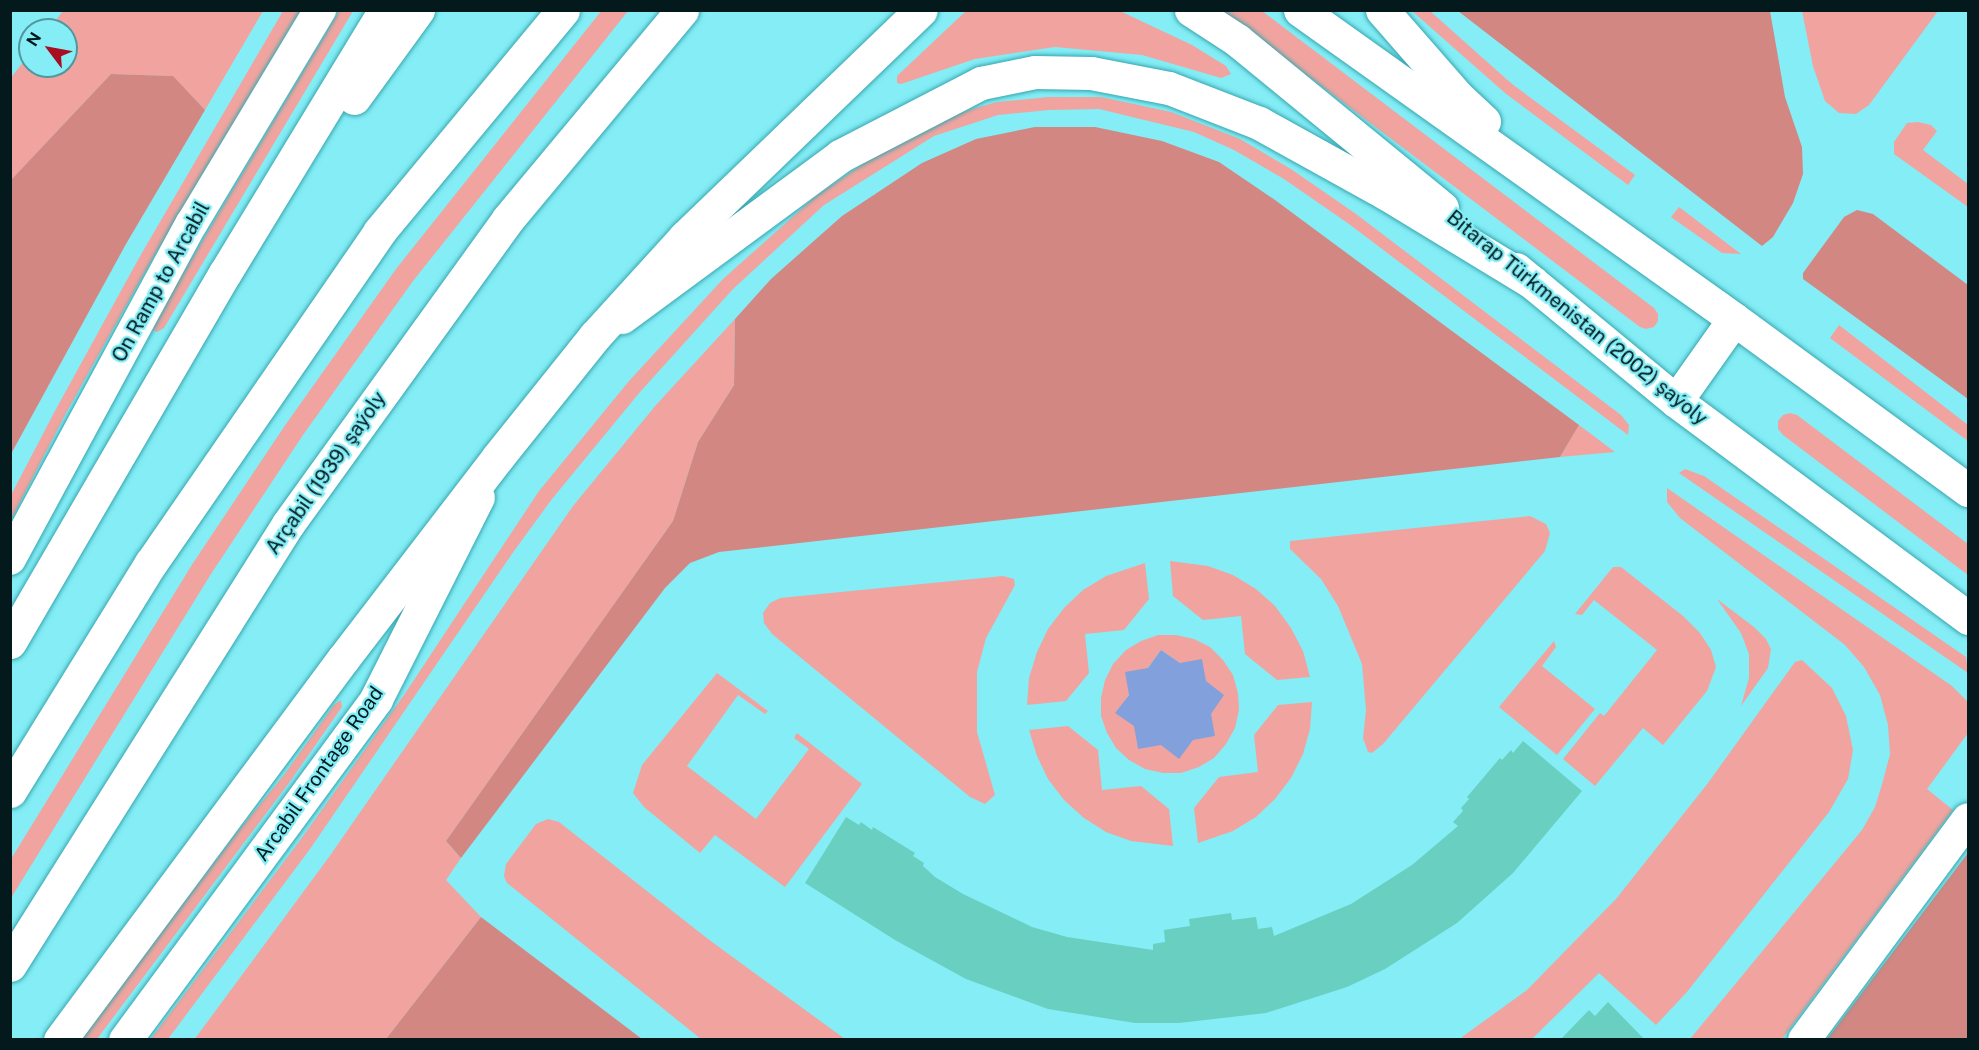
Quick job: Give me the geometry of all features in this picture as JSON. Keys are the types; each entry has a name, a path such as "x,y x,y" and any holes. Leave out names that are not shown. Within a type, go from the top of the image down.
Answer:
{"main road":[{"path":"10,642 225,273 385,10"},
{"path":"225,273 418,10"},
{"path":"10,791 151,563 379,232 562,10"},
{"name":"Arçabil (1939) şaýoly","path":"10,965 295,514 508,219 682,10"},
{"path":"60,1040 343,659 498,457 595,336 685,237 921,10"},
{"name":"Bitarap Türkmenistan (2002) şaýoly","path":"1191,10 1238,40 1677,400 1968,618"},
{"path":"1300,10 1734,319 1968,490"},
{"path":"1382,10 1457,96 1588,215"},
{"path":"595,336 840,156 981,83 1035,72 1091,73 1169,88 1259,123 1387,194 1533,282"},
{"path":"1677,400 1734,319"},
{"name":"Arcabil Frontage Road","path":"125,1040 376,699 498,457"}],"street":[{"name":"On Ramp to Arcabil","path":"10,560 192,223 320,10"},
{"path":"1804,1040 1968,819"}],"shaded area":[{"path":"602,10 628,11 413,281 303,435 211,574 11,898 11,859 193,563 286,424 396,269"},
{"path":"967,10 1120,11 1192,45 1226,66 1231,74 1221,78 1142,55 1055,47 975,59 901,84 897,83 897,76"},
{"path":"1802,10 1938,11 1869,105 1856,114 1839,113 1825,101 1813,66"},
{"path":"63,11 263,11 205,110 172,76 111,74 11,180 10,79 18,69 18,78 78,78 78,18 57,18"},
{"path":"283,11 300,11 150,263 66,413 11,520 10,497 56,409 139,258"},
{"path":"339,11 353,11 164,328 157,332 153,330 154,322"},
{"path":"1222,11 1262,11 1654,308 1658,314 1658,321 1654,327 1646,329 1640,327"},
{"path":"1412,11 1430,11 1512,84 1635,175 1628,185 1505,93"},
{"path":"1458,11 1770,11 1785,97 1802,147 1803,174 1793,203 1773,237 1762,246"},
{"path":"111,74 173,76 205,110 126,244 11,454 11,180"},
{"path":"1048,97 1101,97 1171,112 1240,139 1291,169 1356,214 1621,415 1629,425 1628,435 1349,224 1284,179 1234,150 1194,132 1099,109 1049,110 998,115 934,136 824,205 733,289 640,392 552,499 514,551 310,849 168,1039 150,1040 301,839 404,695 539,491 629,381 723,279 816,196 882,151 930,125 969,110 997,102"},
{"path":"1918,122 1931,125 1937,131 1923,150 1968,184 1968,207 1894,154 1894,142 1907,123"},
{"path":"1035,127 1095,127 1162,141 1219,162 1275,200 1579,425 1560,457 719,552 690,563 665,588 461,858 446,841 673,521 698,442 734,385 735,319 771,279 842,216 922,163 976,139"},
{"path":"1679,207 1741,254 1722,253 1671,217"},
{"path":"1857,210 1873,214 1968,285 1968,399 1803,279 1803,273 1844,217"},
{"path":"735,319 734,385 698,442 673,521 446,841 461,858 446,880 481,917 386,1039 194,1040 329,857 573,506 656,405"},
{"path":"1839,325 1968,425 1968,441 1830,338"},
{"path":"1790,413 1797,415 1968,544 1968,575 1783,435 1778,429 1778,421 1783,415"},
{"path":"1579,425 1615,452 1560,457"},
{"path":"1685,469 1704,476 1966,657 1968,673 1679,473"},
{"path":"1667,488 1952,686 1968,702 1968,733 1927,789 1953,810 1782,1039 1690,1039 1862,830 1875,807 1890,754 1888,725 1880,695 1864,667 1845,645 1680,518 1667,502"},
{"path":"1530,516 1546,524 1550,533 1545,551 1383,744 1372,753 1368,752 1363,738 1366,710 1362,664 1338,606 1321,579 1290,549 1290,541"},
{"path":"1170,561 1208,566 1233,575 1256,589 1275,606 1291,628 1303,651 1310,677 1277,680 1245,654 1241,616 1203,620 1173,596"},
{"path":"1145,563 1149,599 1124,630 1085,634 1089,673 1066,701 1027,705 1029,678 1037,652 1048,629 1064,608 1083,590 1106,576"},
{"path":"1613,567 1621,567 1683,616 1700,633 1711,650 1716,667 1707,691 1663,745 1643,728 1595,786 1563,759 1600,713 1604,716 1657,650 1594,600 1582,615 1575,614"},
{"path":"1003,576 1014,579 1015,585 986,638 977,672 977,732 995,795 985,804 970,797 772,634 764,623 763,613 770,603 780,598"},
{"path":"1717,599 1754,627 1766,639 1771,649 1768,668 1741,706 1749,678 1749,654 1741,633"},
{"path":"1158,635 1176,635 1194,639 1210,647 1233,675 1238,693 1239,710 1235,728 1226,744 1214,758 1199,767 1181,773 1163,773 1145,769 1129,760 1116,748 1107,733 1101,716 1101,698 1105,680 1113,664 1126,650","holes":["1161,650 1180,663 1116,713"]},
{"path":"1554,641 1556,647 1542,666 1595,709 1557,755 1499,707"},
{"path":"1802,660 1832,688 1846,716 1853,750 1848,779 1829,812 1687,992 1656,1025 1599,973 1532,1039 1463,1039 1462,1037 1527,990 1616,899 1708,783 1795,662"},
{"path":"717,673 768,711 765,714 738,695 687,766 756,819 809,749 794,738 797,733 862,784 785,887 715,835 700,853 644,807 633,793 642,765"},
{"path":"341,700 342,707 291,780 97,1039 81,1039 235,835 284,775 334,705"},
{"path":"1312,702 1310,729 1303,754 1291,778 1275,799 1256,817 1233,831 1198,843 1194,808 1219,777 1258,772 1254,735 1278,705"},
{"path":"1068,726 1098,750 1102,790 1141,786 1169,809 1173,846 1131,841 1106,832 1084,818 1064,800 1048,779 1037,756 1029,730"},
{"path":"548,819 559,822 708,939 845,1039 701,1039 507,883 504,876 506,864 536,824"},
{"path":"1968,853 1968,1039 1827,1039"},
{"path":"481,917 642,1039 386,1039"}],"water":[{"path":"1161,650 1180,663 1202,659 1206,681 1224,695 1211,714 1215,736 1193,740 1179,759 1161,745 1138,749 1134,726 1115,713 1129,695 1125,672 1148,668"}],"building":[{"path":"1523,741 1582,791 1513,873 1457,923 1385,969 1347,987 1266,1013 1179,1023 1135,1023 1048,1009 966,979 895,940 805,883 846,817 859,825 861,822 872,830 873,827 915,853 913,856 924,863 923,866 935,877 963,894 1032,927 1067,937 1153,950 1153,944 1165,942 1164,930 1190,926 1189,919 1231,913 1232,920 1256,917 1258,929 1272,927 1274,936 1351,904 1412,865 1458,826 1453,822 1463,811 1461,808 1469,799 1467,797 1500,758 1502,760 1511,750 1513,753"},
{"path":"1608,1002 1645,1040 1560,1040 1589,1010 1595,1016"}]}
